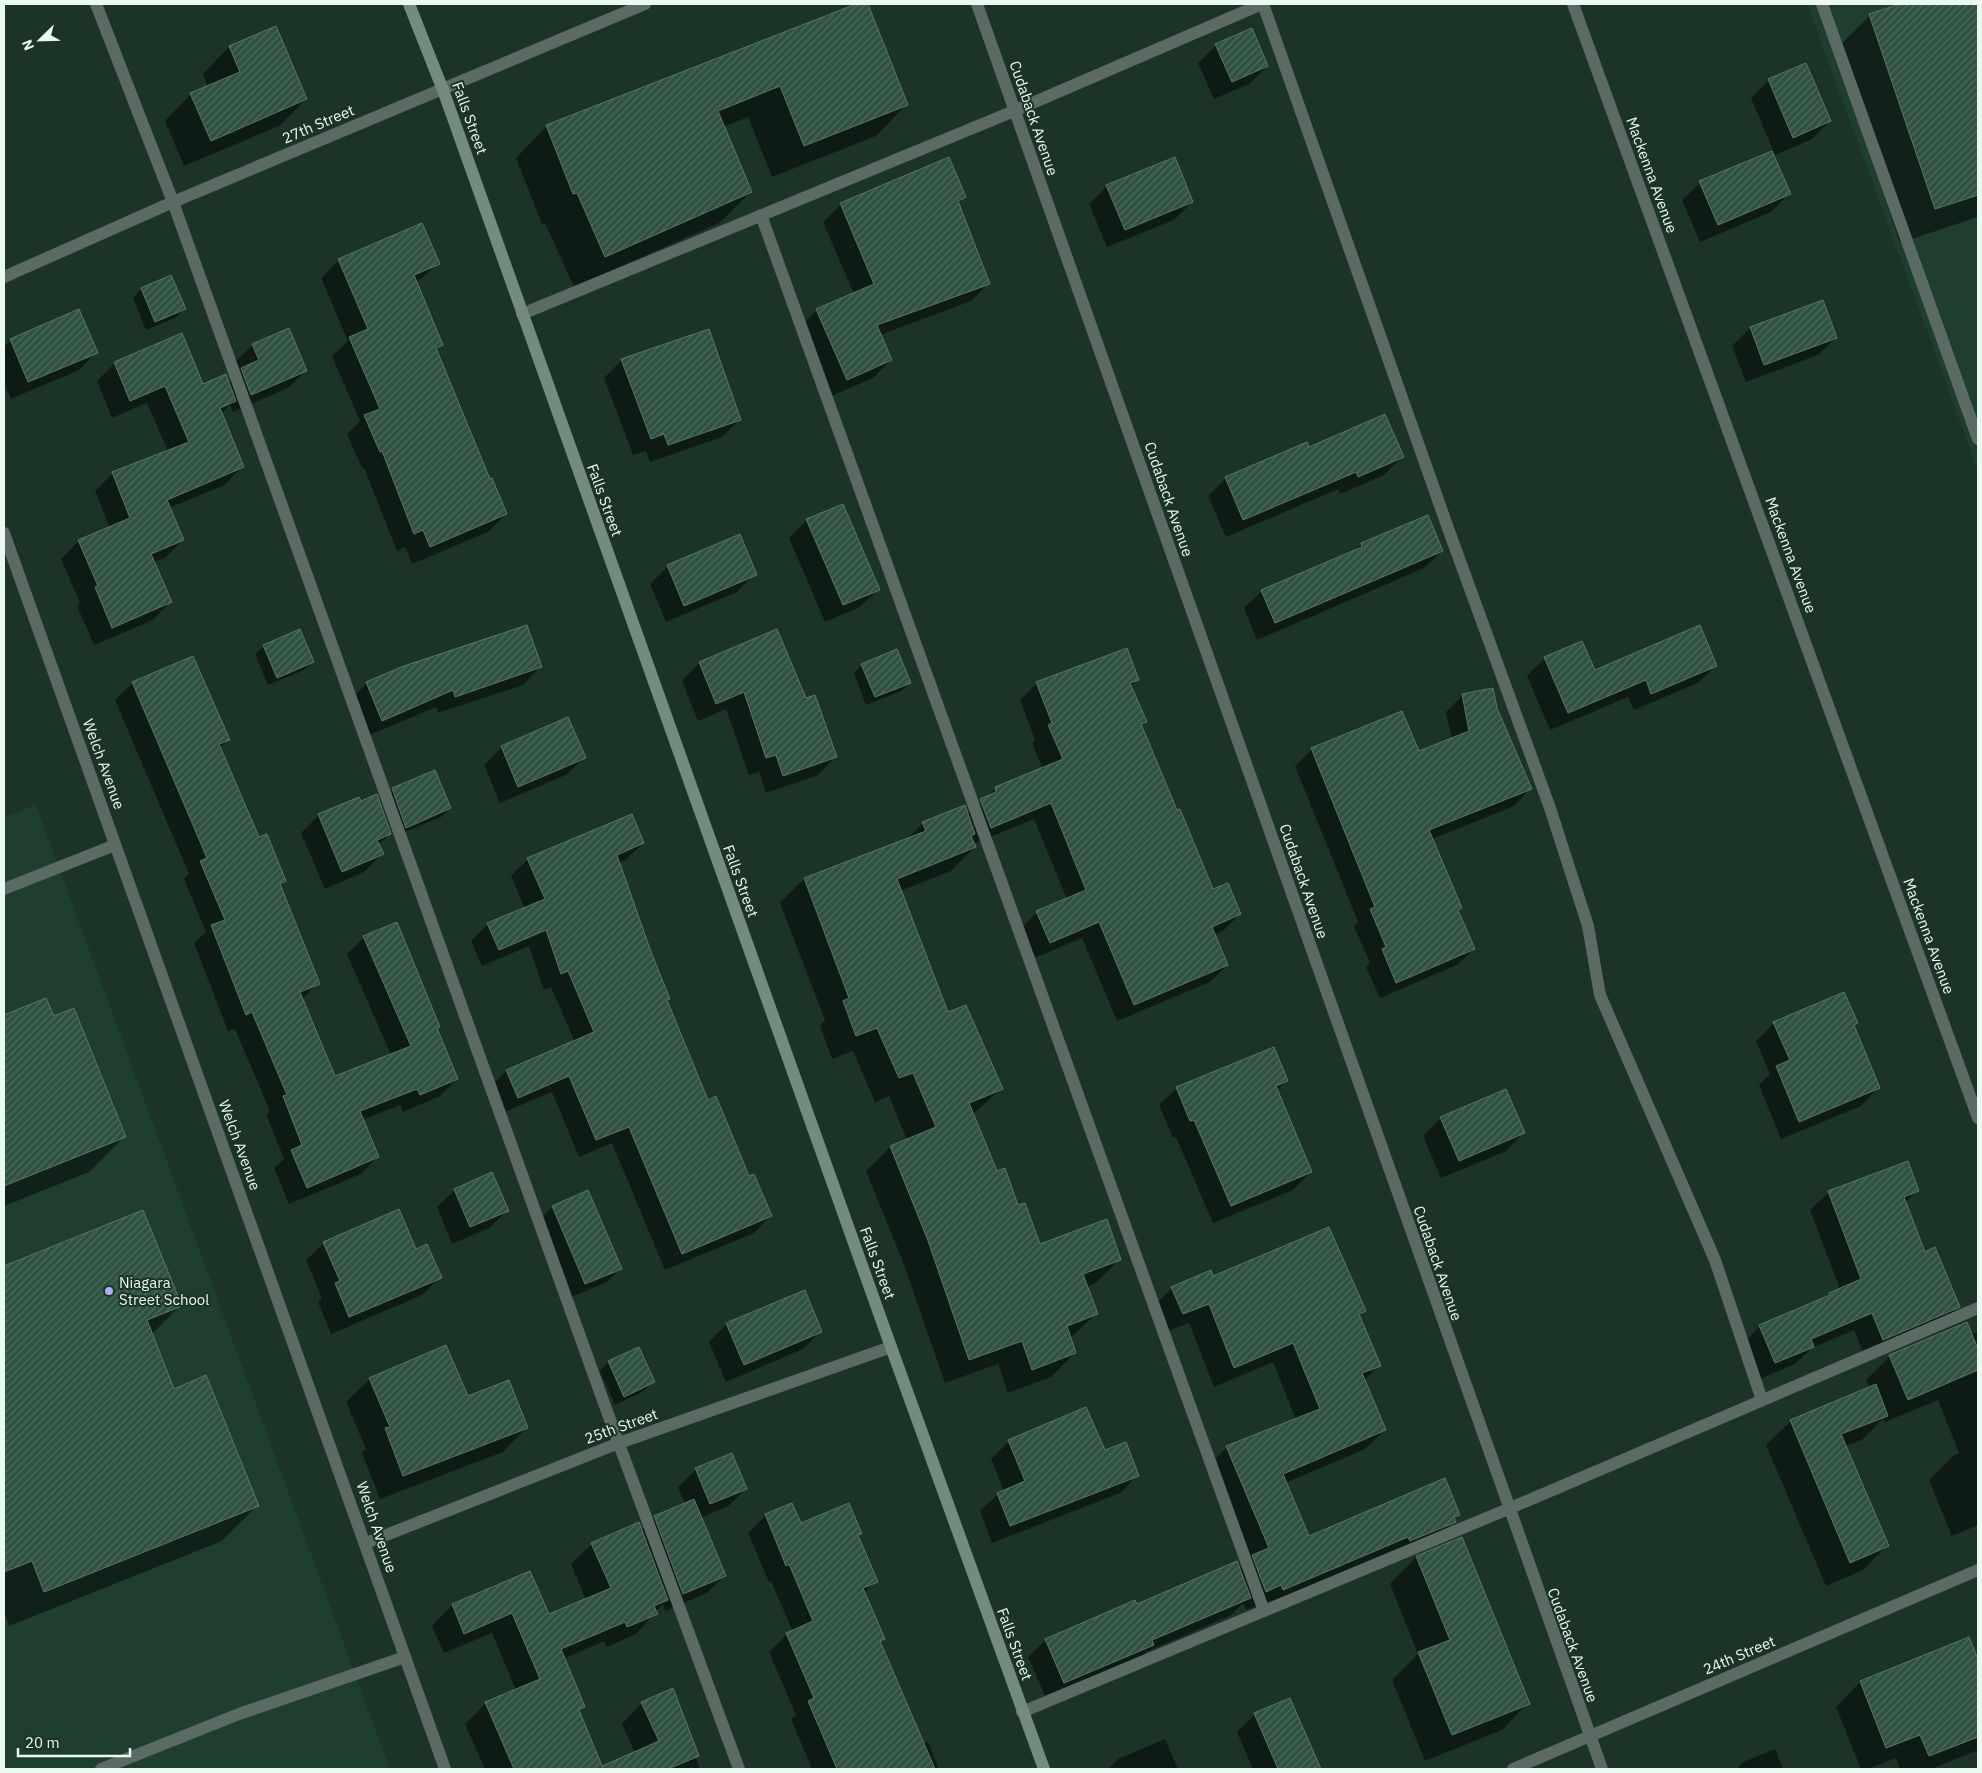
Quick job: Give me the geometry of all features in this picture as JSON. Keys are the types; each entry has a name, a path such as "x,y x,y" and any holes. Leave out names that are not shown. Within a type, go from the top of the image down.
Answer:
{"street":[{"path":"96,4 172,202 619,1443 739,1769"},
{"name":"Falls Street","path":"409,4 443,90 890,1347 1044,1769"},
{"name":"27th Street","path":"4,277 172,202 645,4"},
{"name":"Cudaback Avenue","path":"977,4 1508,1509 1602,1769"},
{"path":"522,314 1014,111 1262,4 1449,531 1550,808 1588,926 1600,995 1716,1260 1762,1400"},
{"name":"Mackenna Avenue","path":"1573,4 1978,1118"},
{"path":"1822,4 1978,439"},
{"path":"761,215 1264,1611"},
{"name":"Welch Avenue","path":"4,533 366,1543 445,1769"},
{"path":"4,889 115,844"},
{"path":"1022,1712 1508,1509 1978,1308"},
{"name":"25th Street","path":"366,1543 619,1443 890,1347"},
{"name":"24th Street","path":"1514,1769 1978,1570"},
{"path":"101,1769 239,1714 405,1656"}],"shaded area":[{"path":"1807,4 1978,4 1978,471 1929,336"},
{"name":"Niagara Street School","path":"36,805 390,1769 4,1769 4,817"}],"building":[{"path":"856,4 868,4 908,105 804,146 780,86 718,111 752,192 605,257 577,193 573,194 546,125"},
{"path":"1900,4 1978,4 1978,195 1935,209 1869,14"},
{"path":"276,26 307,99 211,141 190,93 240,72 229,46"},
{"path":"1252,28 1268,66 1232,82 1215,44"},
{"path":"1806,63 1831,121 1793,138 1768,79"},
{"path":"1772,151 1791,194 1718,225 1699,181"},
{"path":"949,157 966,197 958,201 990,284 877,325 892,360 847,380 816,309 874,284 840,203"},
{"path":"1175,157 1193,202 1125,230 1106,185"},
{"path":"422,223 440,264 414,275 443,345 436,348 490,479 492,478 507,514 430,547 423,530 414,534 382,451 380,452 364,415 380,409 349,337 368,329 338,259"},
{"path":"171,275 186,309 155,322 141,288"},
{"path":"1823,300 1837,338 1764,365 1750,327"},
{"path":"79,309 98,353 28,382 10,339"},
{"path":"289,328 307,371 251,395 241,368 259,360 252,344"},
{"path":"709,329 741,420 668,445 664,434 651,439 621,359"},
{"path":"182,333 203,384 226,374 236,401 220,408 244,467 167,500 184,540 151,554 172,602 112,628 95,587 98,586 78,540 130,518 112,472 189,442 165,386 130,401 114,362"},
{"path":"1385,414 1404,457 1358,477 1356,472 1243,520 1225,477 1307,442 1309,447"},
{"path":"843,504 880,590 843,605 806,519"},
{"path":"1428,515 1443,551 1275,623 1261,590 1362,547 1361,543"},
{"path":"740,534 757,575 684,606 667,565"},
{"path":"527,625 542,667 455,697 453,690 382,721 366,682 401,667"},
{"path":"1700,625 1717,666 1651,694 1646,680 1568,713 1544,657 1582,641 1595,670"},
{"path":"300,629 314,662 277,678 263,645"},
{"path":"777,629 806,698 815,695 837,757 783,776 776,755 766,758 744,692 716,704 699,662"},
{"path":"1127,648 1139,680 1130,683 1147,722 1141,724 1177,810 1180,809 1213,889 1228,883 1241,914 1212,927 1228,965 1134,1005 1099,922 1050,943 1036,911 1086,890 1051,803 991,828 980,799 996,792 995,787 1063,759 1048,725 1052,723 1036,682"},
{"path":"897,649 911,683 875,697 861,664"},
{"path":"193,656 230,740 219,744 259,837 267,834 286,881 280,884 320,984 300,992 335,1076 411,1046 363,936 397,922 440,1027 437,1028 458,1079 420,1095 417,1089 360,1111 379,1157 307,1188 291,1150 302,1145 283,1096 287,1095 252,1012 246,1015 211,925 225,920 200,861 207,858 132,682"},
{"path":"1493,688 1497,708 1532,789 1429,830 1462,908 1458,910 1475,949 1396,983 1382,949 1386,947 1370,909 1375,907 1311,748 1402,711 1419,751 1469,731 1462,694"},
{"path":"568,717 586,758 518,787 501,746"},
{"path":"435,770 451,808 406,828 392,788"},
{"path":"377,794 391,834 377,840 384,854 342,872 318,814 359,797 361,801"},
{"path":"965,805 975,834 971,836 976,847 897,879 948,1012 966,1005 1003,1089 969,1103 997,1171 1005,1168 1018,1205 1025,1203 1040,1244 1107,1219 1121,1260 1083,1274 1098,1314 1067,1326 1076,1353 1032,1370 1022,1341 969,1360 927,1238 890,1146 936,1127 913,1073 899,1078 877,1028 856,1036 843,1001 849,998 804,878 926,831 922,822"},
{"path":"632,814 644,843 617,855 651,952 670,999 667,1000 708,1100 716,1096 749,1176 754,1174 772,1216 682,1254 629,1127 596,1140 569,1076 518,1098 506,1070 594,1032 568,971 561,974 546,930 499,950 487,923 545,899 527,858"},
{"path":"1844,992 1858,1023 1854,1025 1880,1088 1799,1122 1776,1066 1790,1060 1773,1022"},
{"path":"46,998 54,1016 74,1008 126,1137 4,1186 4,1015"},
{"path":"1274,1047 1288,1081 1276,1086 1312,1172 1231,1206 1194,1120 1190,1121 1176,1087"},
{"path":"1506,1089 1525,1133 1459,1161 1440,1117"},
{"path":"1908,1161 1919,1191 1904,1197 1925,1252 1935,1247 1960,1307 1883,1340 1872,1313 1811,1339 1814,1347 1775,1363 1759,1325 1830,1295 1829,1293 1861,1279 1828,1191"},
{"path":"492,1172 509,1211 470,1227 454,1189"},
{"path":"588,1190 622,1269 585,1284 552,1206"},
{"path":"399,1209 416,1249 427,1244 442,1278 349,1317 335,1283 340,1281 323,1242"},
{"path":"143,1210 182,1306 147,1320 174,1389 206,1375 259,1506 44,1592 32,1561 4,1572 4,1266"},
{"path":"1329,1227 1366,1311 1359,1314 1381,1366 1362,1373 1386,1430 1283,1474 1309,1536 1445,1478 1460,1515 1454,1517 1456,1522 1410,1541 1408,1537 1283,1590 1281,1585 1266,1592 1252,1555 1269,1548 1226,1446 1320,1409 1293,1343 1234,1368 1209,1304 1183,1314 1171,1287 1211,1270 1213,1276"},
{"path":"805,1290 822,1332 744,1365 726,1323"},
{"path":"1967,1322 1978,1349 1978,1370 1908,1400 1889,1355"},
{"path":"446,1345 468,1396 509,1380 528,1428 403,1476 385,1428 390,1427 369,1378"},
{"path":"639,1347 655,1382 624,1397 608,1361"},
{"path":"1876,1384 1888,1416 1841,1434 1889,1546 1850,1563 1790,1420"},
{"path":"1086,1407 1105,1450 1126,1442 1139,1476 1010,1526 997,1493 1025,1481 1008,1440"},
{"path":"732,1453 747,1489 710,1504 695,1468"},
{"path":"694,1499 726,1576 683,1594 654,1516"},
{"path":"792,1503 801,1523 849,1503 862,1534 858,1535 878,1582 863,1588 885,1639 880,1641 935,1769 837,1769 808,1701 814,1698 786,1633 813,1621 789,1564 786,1566 765,1514"},
{"path":"639,1522 668,1600 654,1606 658,1614 627,1627 625,1622 561,1649 585,1707 579,1710 602,1766 659,1741 641,1702 673,1688 699,1756 668,1769 514,1769 485,1702 540,1679 512,1613 464,1634 452,1604 530,1571 549,1614 611,1588 591,1543"},
{"path":"1462,1537 1530,1704 1452,1735 1418,1652 1450,1640 1416,1556"},
{"path":"1237,1561 1251,1598 1152,1640 1154,1645 1064,1683 1045,1639 1135,1600 1137,1604"},
{"path":"1969,1637 1978,1659 1978,1737 1929,1756 1920,1735 1886,1748 1860,1681"},
{"path":"1290,1698 1321,1769 1278,1769 1254,1713"}],"place":[{"name":"Niagara Street School","path":"109,1291"}]}
